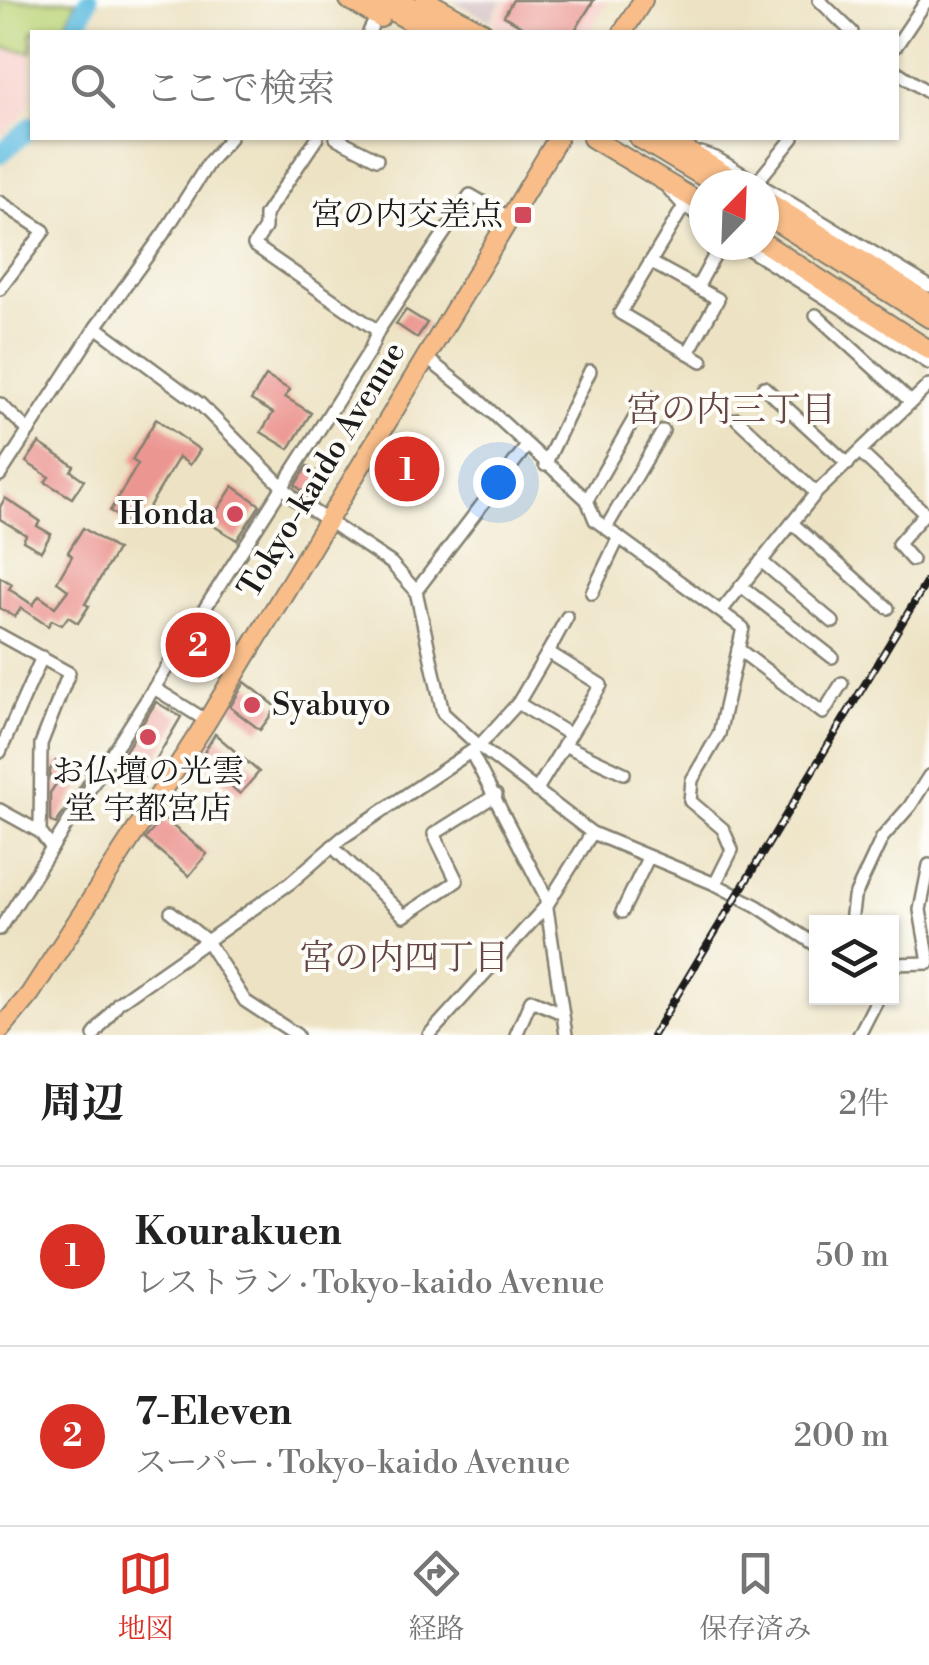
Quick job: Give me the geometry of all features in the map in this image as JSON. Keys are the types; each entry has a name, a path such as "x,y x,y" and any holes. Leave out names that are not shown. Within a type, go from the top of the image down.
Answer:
{"highway":[{"path":"349,0 403,30"},
{"path":"400,0 453,30"},
{"path":"425,0 479,30"},
{"path":"624,30 643,0"},
{"path":"373,16 423,30"},
{"name":"Tokyo-kaido Avenue","path":"0,1030 30,994 207,721 557,140"},
{"path":"596,140 689,195"},
{"path":"617,140 689,185"},
{"path":"642,140 691,170"},
{"path":"670,140 724,170"},
{"path":"779,202 929,304"},
{"path":"779,223 929,318"},
{"path":"779,241 929,335"},
{"path":"779,254 929,350"}],"street":[{"path":"819,0 850,30"},
{"path":"899,42 927,0"},
{"path":"899,72 929,94"},
{"path":"0,475 208,162 228,140"},
{"path":"316,140 265,215 265,228 254,245 378,331"},
{"path":"340,140 378,160"},
{"path":"770,170 791,140"},
{"path":"659,176 689,209"},
{"path":"0,929 370,350 378,331 470,196 508,218"},
{"path":"779,200 929,286"},
{"path":"0,202 44,231 0,289"},
{"path":"684,206 620,313 702,360"},
{"path":"697,288 712,260"},
{"path":"766,260 929,363"},
{"path":"650,262 718,300 688,352"},
{"path":"816,315 911,402"},
{"path":"96,327 200,404 283,487 326,521 391,562 416,591 443,714 475,749 592,833 715,884 809,940"},
{"path":"425,357 472,393 586,500 596,520 743,628 718,734 692,780 690,801 723,829 732,850 715,884"},
{"path":"545,465 590,371"},
{"path":"722,610 816,493 929,384"},
{"path":"764,387 848,464"},
{"path":"586,500 648,394"},
{"path":"0,404 29,431"},
{"path":"737,418 816,493"},
{"path":"606,528 663,430"},
{"path":"416,591 526,447"},
{"path":"861,453 925,513 898,544 912,560"},
{"path":"792,523 888,608"},
{"path":"592,593 619,537"},
{"path":"761,561 833,622"},
{"path":"742,586 832,657"},
{"path":"94,1035 118,1003 290,883 332,846 475,749 518,703 567,617"},
{"path":"0,635 69,673 41,744 40,832"},
{"path":"738,648 824,714 842,683"},
{"path":"536,791 600,685 548,652"},
{"path":"0,752 42,657"},
{"path":"154,688 207,721"},
{"path":"518,703 567,740 624,773"},
{"path":"475,749 546,894 566,1035"},
{"path":"852,915 854,898 882,838 929,776"},
{"path":"332,846 404,916 457,881 434,834 496,795"},
{"path":"0,810 40,832 52,848"},
{"path":"428,1035 547,905 592,833"},
{"path":"622,912 648,858"},
{"path":"899,964 929,963 920,910 929,865"},
{"path":"171,912 207,942 246,1001 297,1035"},
{"path":"516,1035 531,1000 562,1013"},
{"path":"859,1035 874,1005"}],"shaded area":[{"path":"453,0 502,0 490,21"},
{"path":"505,0 608,0 590,30 506,30 492,22"},
{"path":"4,49 30,54 30,100 24,114 0,137 0,57"}],"green space":[{"path":"0,0 77,0 63,30 30,30 30,52 0,47"}],"building":[{"path":"513,0 594,0 575,30 528,30 504,16"},
{"path":"406,310 427,323 417,338 396,324"},
{"path":"266,376 290,390 285,397 311,413 289,449 261,432 273,413 251,400"},
{"path":"156,419 200,450 190,465 179,457 135,530 110,511 138,464 132,460"},
{"path":"39,443 74,466 71,471 84,480 72,498 45,482 49,477 26,462"},
{"path":"403,454 422,464 410,484 391,473"},
{"name":"Honda","path":"307,466 329,479 316,502 295,485"},
{"name":"Honda","path":"233,486 260,505 237,540 209,523"},
{"path":"5,498 40,521 37,526 51,534 41,551 23,541 26,535 0,519"},
{"path":"83,528 117,550 78,623 68,617 62,625 52,620 48,626 21,608 15,617 0,608 0,577 12,584 9,589 33,605 39,596 55,607 68,590 57,582 72,556 68,552"},
{"path":"204,628 216,635 198,665 185,657"},
{"name":"Syabuyo","path":"245,682 277,707 260,730 230,707"},
{"name":"お仏壇の光雲 堂 宇都宮店","path":"156,702 181,717 146,777 119,761"},
{"path":"215,734 259,772 240,794 200,759"},
{"path":"56,761 88,774 56,824 50,821 50,793 56,784 50,779 50,770"},
{"path":"163,818 207,854 189,876 145,839"}],"waterway":[{"path":"75,30 88,0"},
{"path":"0,154 30,128"}],"railway":[{"path":"653,1035 929,578"}],"place":[{"name":"宮の内交差点","path":"523,215"},
{"name":"Kourakuen","path":"407,469"},
{"name":"Honda","path":"235,514"},
{"name":"7-Eleven","path":"198,645"},
{"name":"Syabuyo","path":"252,705"},
{"name":"お仏壇の光雲 堂 宇都宮店","path":"148,737"}],"district":[{"name":"宮の内三丁目","path":"731,410"},
{"name":"宮の内四丁目","path":"404,958"}]}
